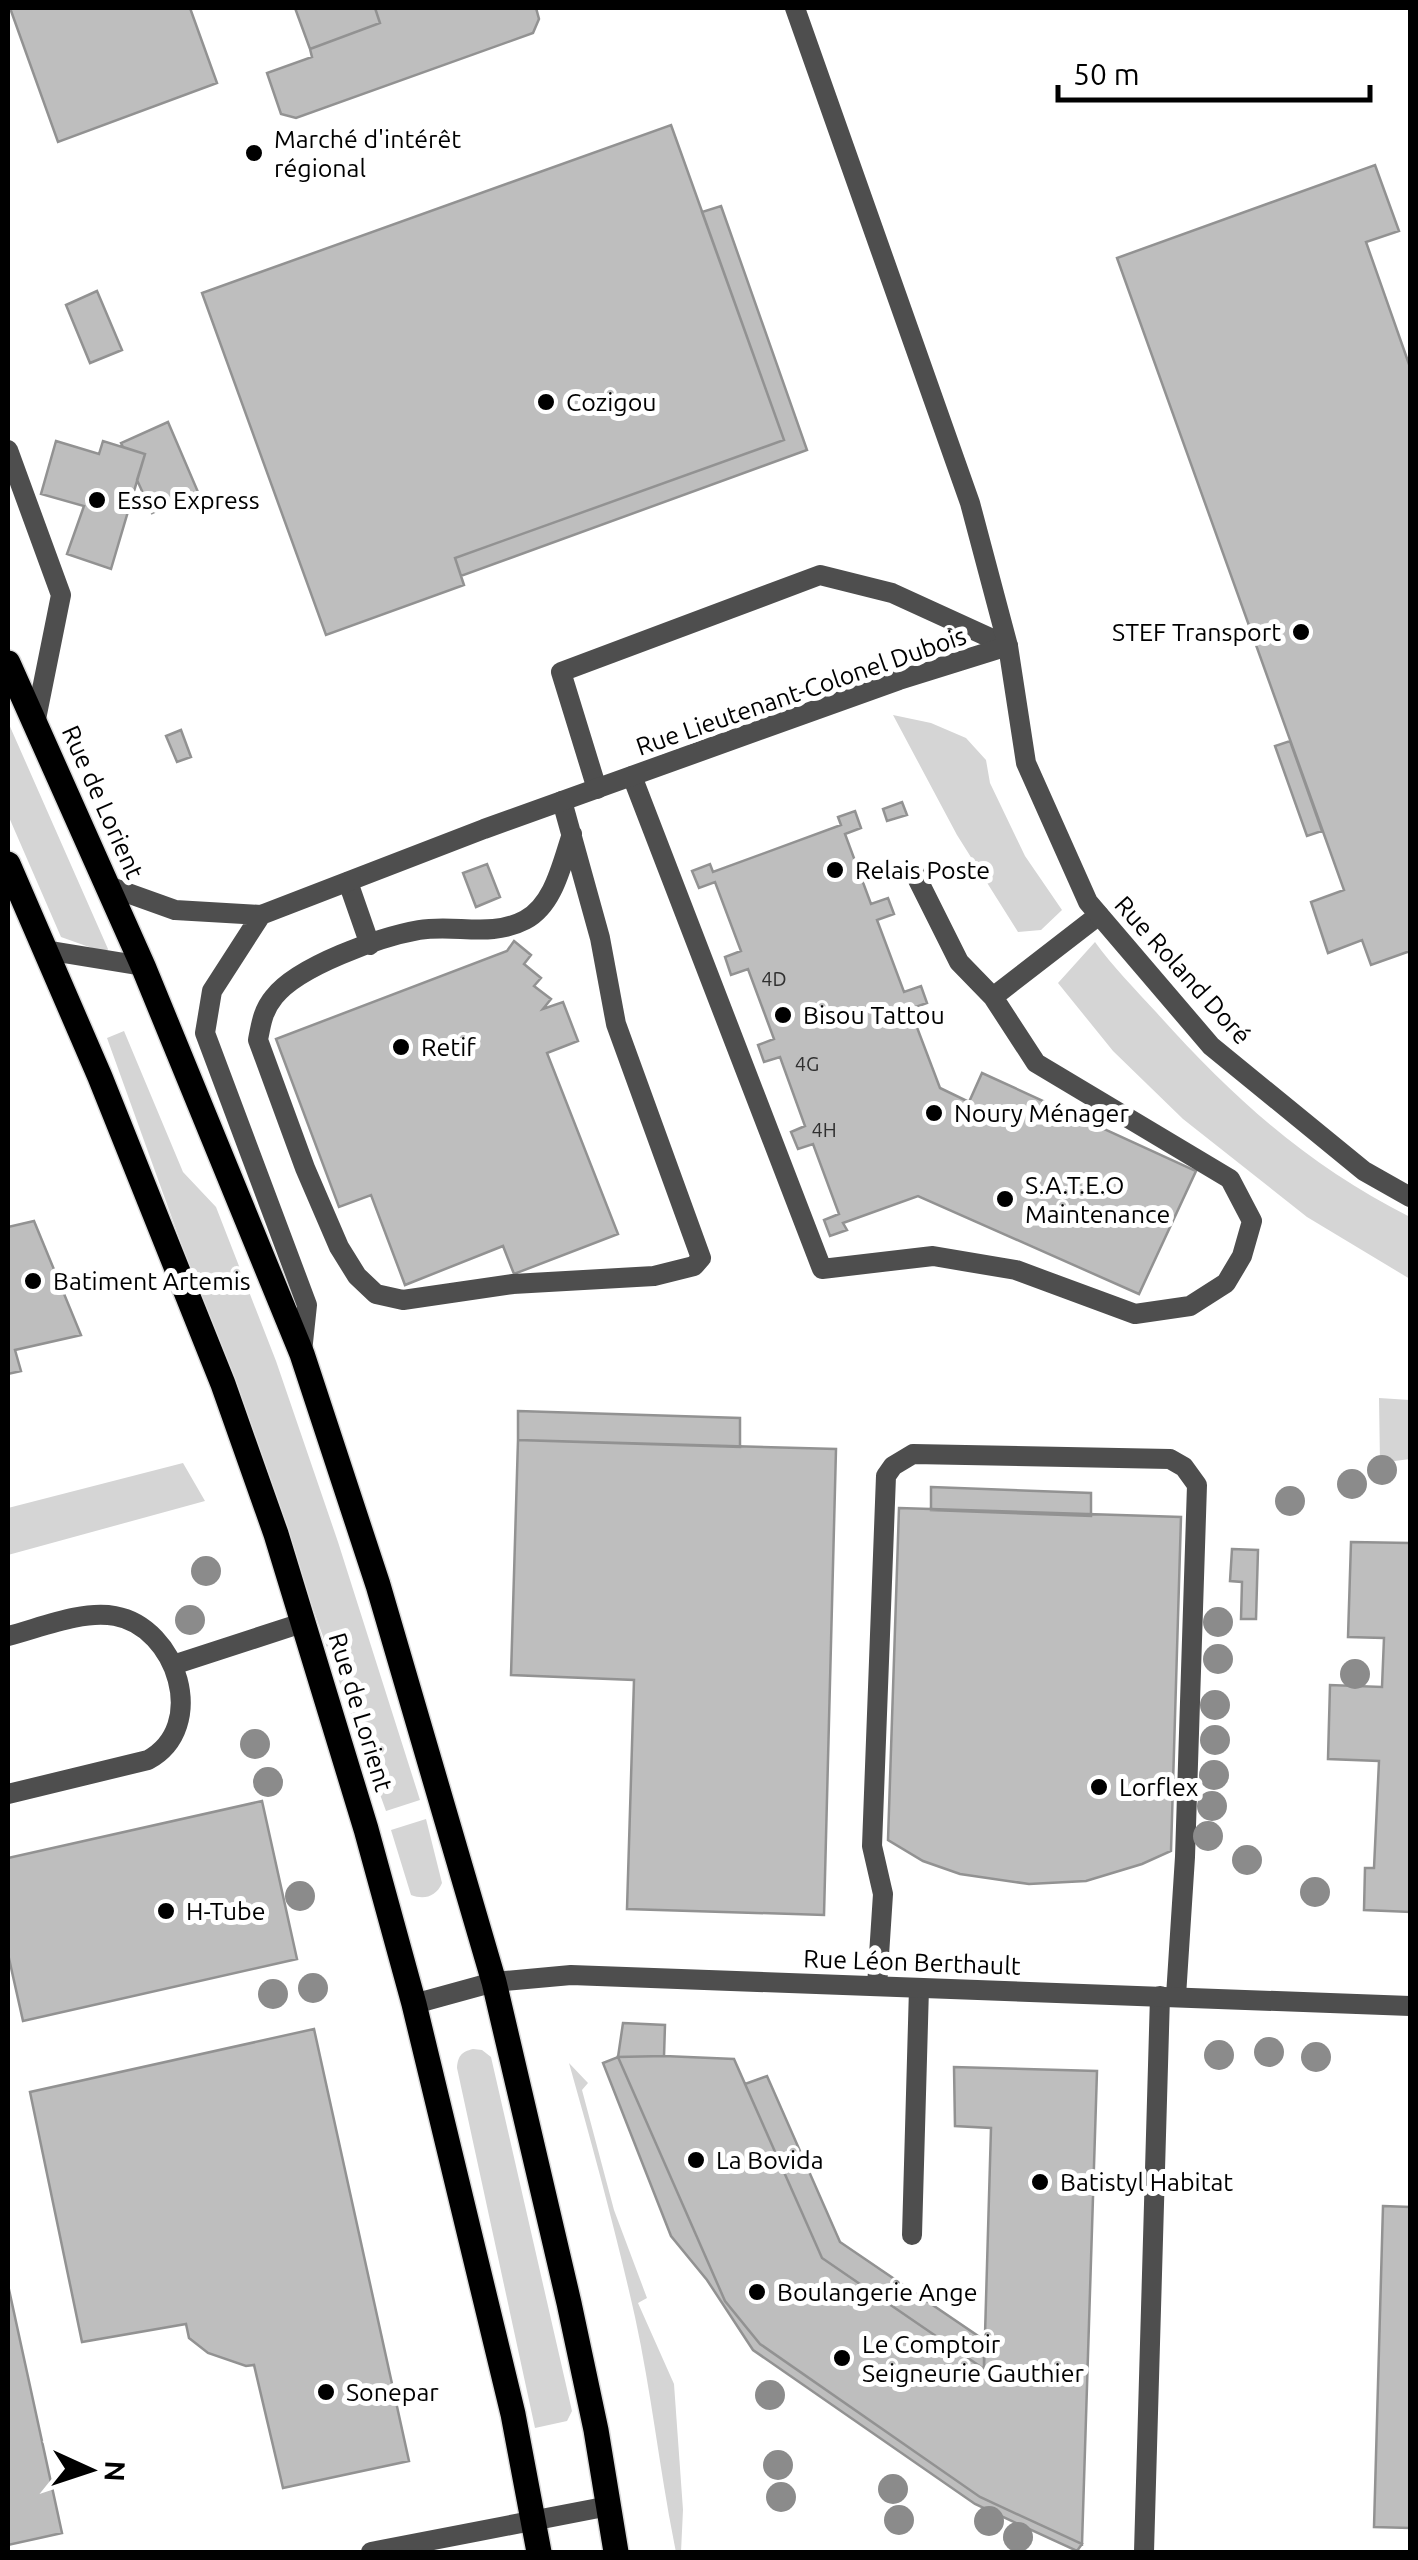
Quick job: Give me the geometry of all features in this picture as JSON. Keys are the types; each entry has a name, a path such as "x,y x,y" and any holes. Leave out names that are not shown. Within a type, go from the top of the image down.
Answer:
{"main road":[{"name":"Rue de Lorient","path":"8,663 108,886 302,1354 378,1585 494,1982 569,2303 616,2552"},
{"name":"Rue de Lorient","path":"8,864 100,1077 223,1384 276,1534 366,1829 414,2004 512,2414 539,2552"}],"street":[{"name":"Rue Lieutenant-Colonel Dubois","path":"262,915 597,788 899,680 1008,646 970,503 795,8"},
{"path":"8,450 61,594 35,724"},
{"path":"597,788 561,672 820,575 892,594 1008,646"},
{"name":"Rue Roland Doré","path":"1008,646 1026,764 1088,902 1211,1046 1364,1170 1410,1197"},
{"path":"632,776 822,1270 934,1256 1016,1270 1135,1314 1190,1306 1226,1282 1242,1256 1252,1221 1230,1179 1036,1063 993,998 959,962 914,872"},
{"path":"562,801 572,834 600,938 616,1024 701,1258 694,1266 654,1276 513,1284 402,1300 376,1294 356,1276 338,1247 258,1040 262,1018 274,996 297,976 370,945 420,930 464,928 491,932 528,919 548,898 572,834"},
{"path":"348,882 370,945"},
{"path":"108,886 176,910 262,915"},
{"name":"Rue de Lorient","path":"262,915 212,990 205,1032 307,1305 302,1354"},
{"path":"993,998 1100,916"},
{"path":"45,950 142,966"},
{"path":"877,1986 883,1894 872,1846 886,1476 892,1466 914,1454 1170,1458 1184,1467 1197,1485 1185,1857 1168,1996 1144,2552"},
{"path":"8,1636 95,1614 118,1616 138,1624 156,1638 173,1665 180,1693 180,1719 174,1738 164,1751 148,1760 8,1794"},
{"path":"173,1665 302,1623"},
{"name":"Rue Léon Berthault","path":"414,2004 494,1982 571,1975 1410,2006"},
{"path":"912,2234 919,1988"},
{"path":"371,2552 608,2506"}],"shaded area":[{"path":"893,715 931,723 966,738 986,760 990,783 1025,856 1062,910 1041,930 1018,932 957,835"},
{"path":"8,722 108,949 106,953 61,937 8,815"},
{"path":"1095,942 1243,1101 1304,1152 1410,1217 1410,1279 1307,1217 1183,1119 1113,1051 1058,983"},
{"path":"124,1031 183,1172 216,1207 276,1361 420,1800 386,1811 107,1038"},
{"path":"1379,1398 1410,1400 1410,1459 1380,1463"},
{"path":"183,1463 205,1501 8,1555 8,1508"},
{"path":"426,1819 442,1883 433,1894 420,1897 411,1895 391,1830"},
{"path":"473,2049 491,2057 572,2411 567,2421 535,2428 457,2068 461,2055"},
{"path":"569,2063 588,2083 582,2090 614,2210 647,2298 638,2303 674,2384 683,2510 681,2552 676,2552 635,2317"}],"building":[{"path":"10,8 190,8 217,83 58,142"},
{"path":"295,8 375,8 380,23 310,49"},
{"path":"375,8 536,8 539,19 533,33 296,118 281,114 267,73 312,57 310,49 380,23"},
{"path":"671,125 784,440 455,558 464,585 326,635 202,293"},
{"path":"1375,165 1399,231 1366,242 1410,367 1410,951 1371,965 1362,940 1328,953 1311,902 1344,890 1117,258"},
{"path":"721,206 807,450 461,576 455,558 784,440 702,212"},
{"path":"97,291 122,350 90,363 66,305"},
{"path":"168,422 198,492 152,513 137,480 145,454 121,443"},
{"name":"Esso Express","path":"56,441 99,454 103,441 145,454 111,569 67,554 84,506 41,494"},
{"path":"181,730 191,757 177,762 166,736"},
{"path":"1290,741 1322,831 1307,836 1275,746"},
{"path":"902,802 907,815 887,821 883,809"},
{"path":"855,811 861,828 845,834 871,904 888,898 894,914 877,920 904,992 921,986 927,1003 910,1009 940,1088 969,1102 982,1073 1196,1171 1139,1294 918,1196 843,1223 847,1230 830,1236 824,1220 839,1214 813,1144 798,1149 791,1132 805,1126 780,1057 764,1062 758,1045 774,1039 748,969 731,975 725,957 741,951 715,882 699,888 692,871 710,864 713,872 841,825 838,817"},
{"path":"487,864 500,897 476,907 463,873"},
{"path":"514,941 531,955 524,964 541,978 534,986 551,999 543,1009 563,1002 578,1041 547,1053 618,1234 514,1274 503,1246 405,1285 371,1195 339,1207 276,1039 507,951"},
{"name":"Batiment Artemis","path":"34,1221 81,1335 15,1350 21,1371 8,1374 8,1227"},
{"path":"518,1411 740,1418 740,1447 518,1440"},
{"path":"518,1440 836,1449 824,1915 627,1909 634,1680 511,1675"},
{"path":"931,1487 1091,1493 1091,1516 931,1510"},
{"path":"899,1508 1181,1517 1171,1851 1086,1881 1029,1884 960,1874 923,1861 888,1840"},
{"path":"1351,1542 1410,1543 1410,1912 1364,1910 1365,1868 1374,1868 1379,1761 1328,1759 1330,1685 1382,1687 1384,1638 1348,1637"},
{"path":"1232,1549 1258,1550 1256,1619 1241,1619 1242,1582 1230,1581"},
{"path":"262,1801 297,1959 23,2021 8,1954 8,1858"},
{"path":"623,2023 665,2025 664,2056 618,2057"},
{"path":"314,2029 409,2461 283,2488 254,2365 208,2353 189,2338 186,2324 82,2342 30,2092"},
{"path":"618,2057 734,2059 822,2258 984,2369 991,2128 955,2126 954,2067 1097,2071 1082,2544 980,2497 760,2344 725,2301"},
{"path":"618,2057 725,2301 760,2344 980,2497 1082,2544 1077,2551 975,2504 753,2350 707,2280 671,2236 603,2063"},
{"path":"767,2076 840,2242 984,2340 984,2369 822,2258 745,2084"},
{"path":"1383,2206 1410,2207 1410,2528 1374,2527"},
{"path":"8,2285 62,2533 8,2545"}],"place":[{"name":"Marché d'intérêt régional","path":"254,153"},
{"name":"Cozigou","path":"546,402"},
{"name":"Esso Express","path":"97,500"},
{"name":"STEF Transport","path":"1301,632"},
{"name":"Relais Poste","path":"835,870"},
{"name":"Bisou Tattou","path":"783,1015"},
{"name":"Retif","path":"401,1047"},
{"name":"Noury Ménager","path":"934,1113"},
{"name":"S.A.T.E.O Maintenance","path":"1005,1199"},
{"name":"Batiment Artemis","path":"33,1281"},
{"name":"Lorflex","path":"1099,1787"},
{"name":"H-Tube","path":"166,1911"},
{"name":"La Bovida","path":"696,2160"},
{"name":"Batistyl Habitat","path":"1040,2182"},
{"name":"Boulangerie Ange","path":"757,2292"},
{"name":"Le Comptoir Seigneurie Gauthier","path":"842,2358"},
{"name":"Sonepar","path":"326,2392"}]}
